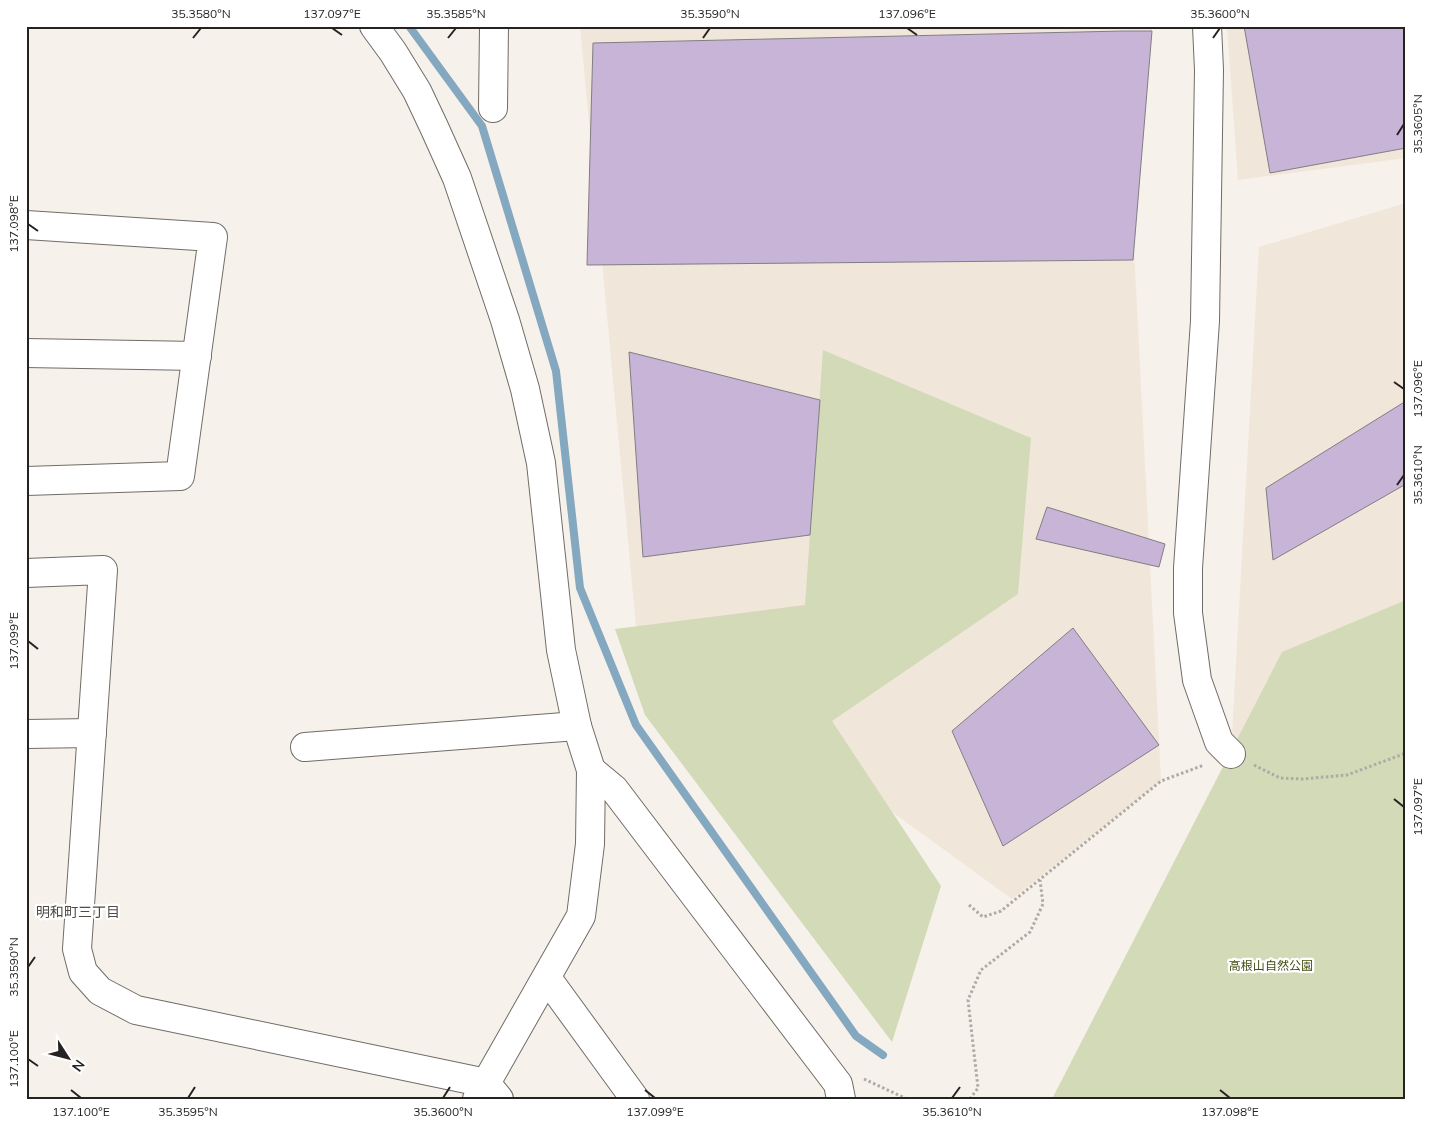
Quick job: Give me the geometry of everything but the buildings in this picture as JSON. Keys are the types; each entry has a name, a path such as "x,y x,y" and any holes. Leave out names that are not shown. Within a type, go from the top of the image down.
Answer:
{"street":[{"path":"26,573 103,570 77,949 83,972 100,991 136,1010 487,1094 581,916 590,844 591,770 577,726 561,650 541,463 525,390 505,320 457,178 417,91 393,52 374,26"},
{"path":"493,108 494,26"},
{"path":"1207,26 1209,70 1205,321 1188,568 1188,613 1197,680 1220,742 1231,754"},
{"path":"26,225 213,237 180,476 26,481"},
{"path":"26,353 197,356"},
{"path":"305,747 577,726"},
{"path":"26,734 92,733"},
{"path":"591,770 614,789 839,1092"},
{"path":"547,978 635,1099"}],"path":[{"path":"969,906 983,917 1001,912 1161,782 1231,754 1280,778 1302,779 1348,775 1406,753"},
{"path":"970,1099 978,1088 968,1000 981,970 1030,932 1043,904 1040,880"},
{"path":"839,1092 857,1076 906,1099"}],"shaded area":[{"path":"580,26 1152,26 1152,31 1109,30 1123,31 1161,781 1012,899 636,626"},
{"path":"1227,26 1406,26 1406,158 1238,180"},
{"path":"1406,203 1406,618 1231,754 1259,247"}],"green space":[{"path":"823,350 1031,438 1018,594 832,721 941,886 892,1042 645,715 615,629 805,605"},
{"name":"高根山自然公園","path":"1406,600 1406,1099 1052,1099 1282,652"}],"waterway":[{"path":"409,26 482,126 556,371 580,588 636,725 856,1036 883,1055"}],"district":[{"name":"明和町三丁目","path":"78,912"}]}
